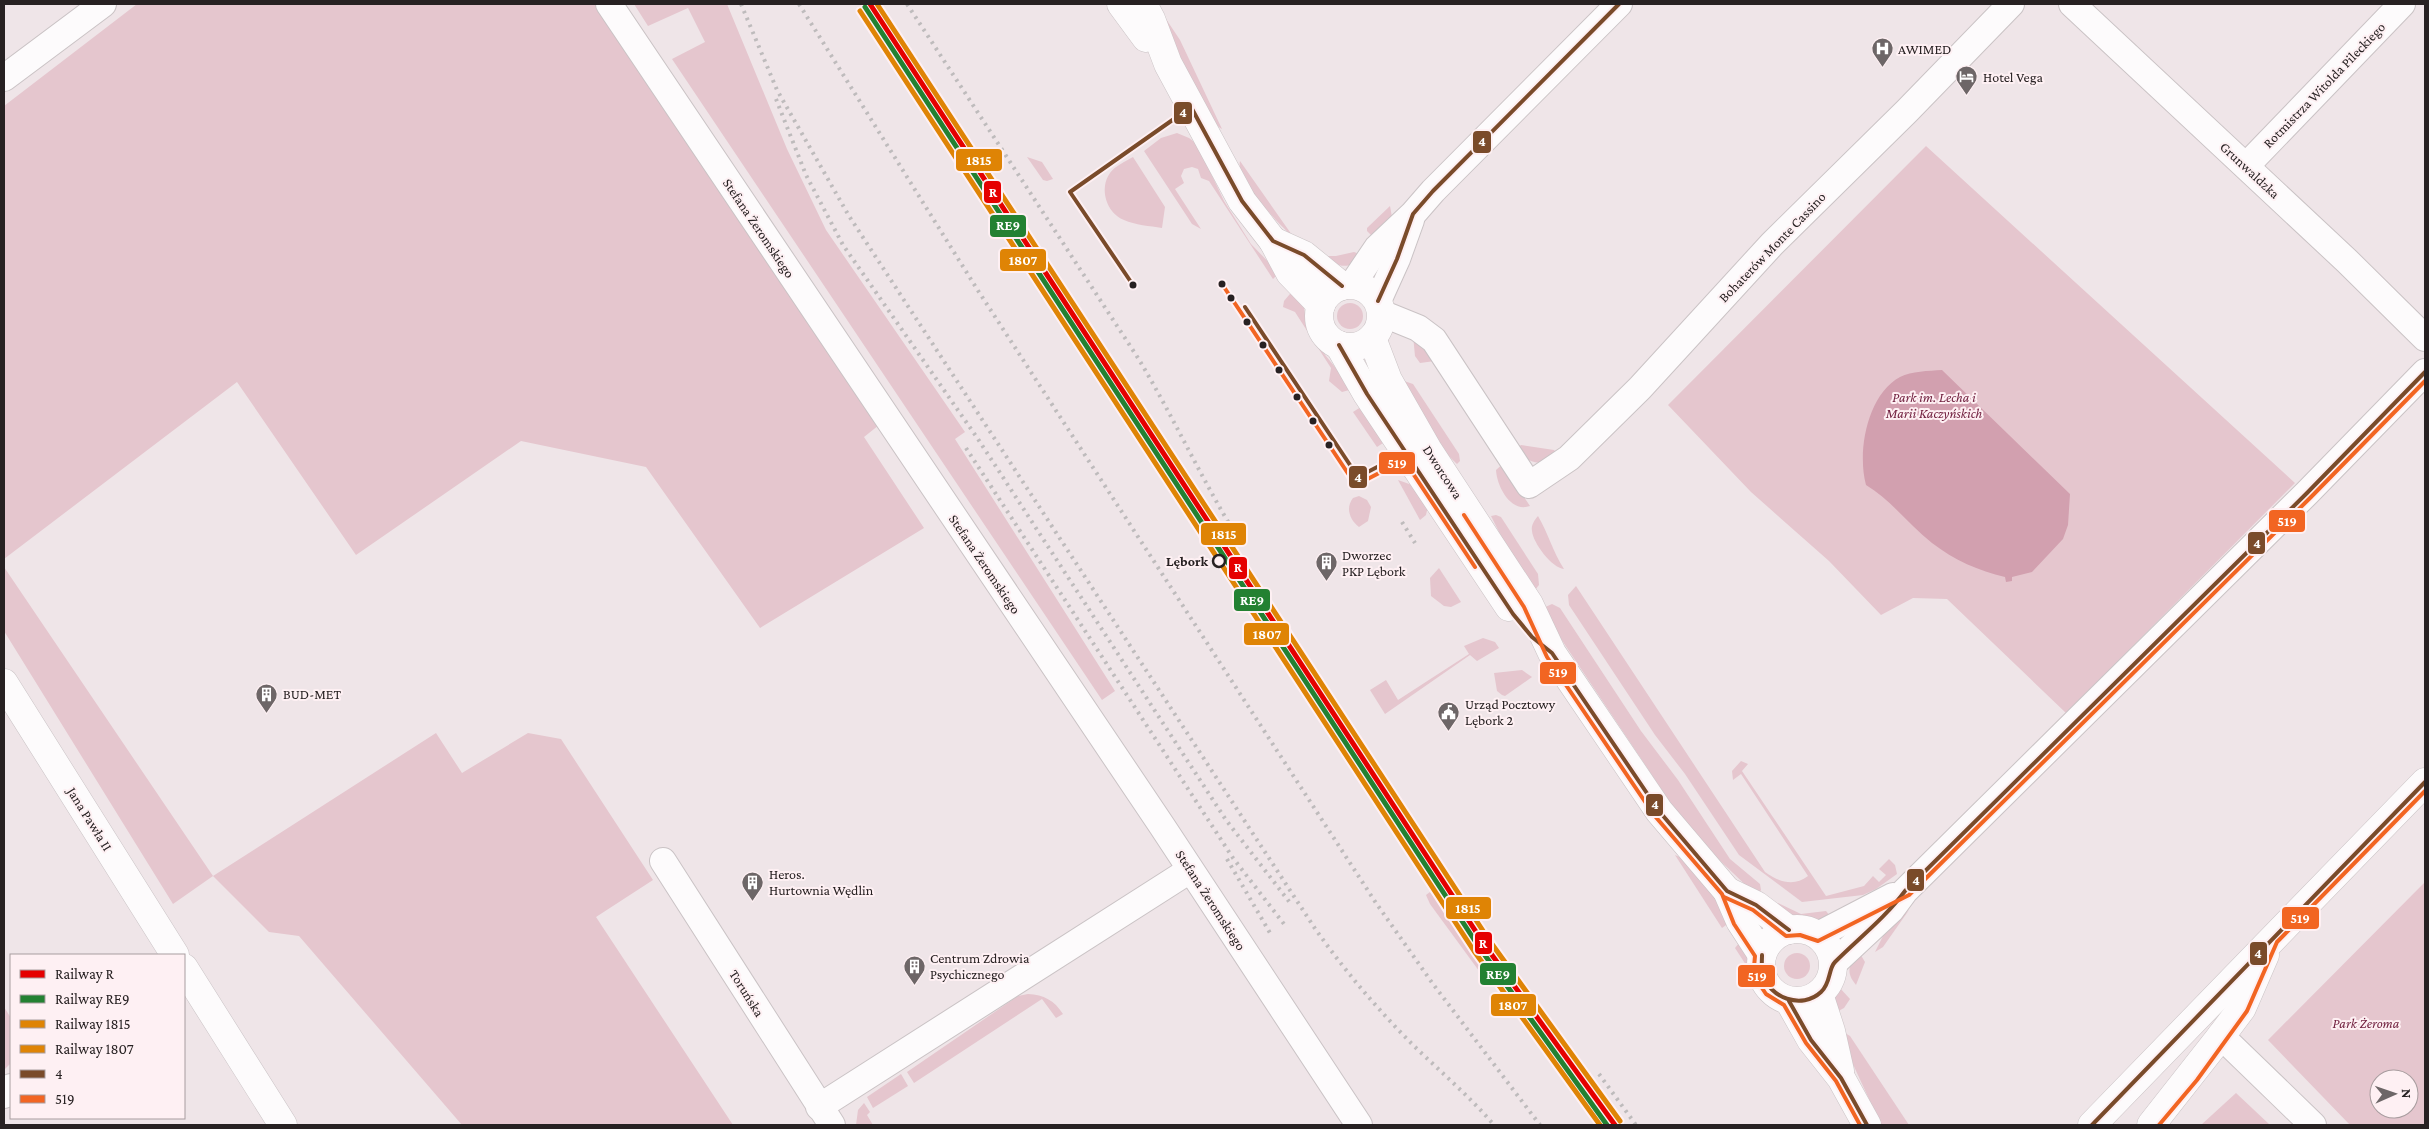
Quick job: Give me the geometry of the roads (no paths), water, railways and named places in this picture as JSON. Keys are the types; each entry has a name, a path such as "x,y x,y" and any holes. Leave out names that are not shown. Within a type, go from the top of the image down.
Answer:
{"street":[{"path":"4,78 104,4"},
{"name":"Stefana Żeromskiego","path":"609,4 1359,1125"},
{"path":"1121,4 1168,64"},
{"path":"1143,4 1151,19 1168,64 1242,201 1273,241 1290,273 1321,305"},
{"path":"1347,285 1377,248 1413,214 1433,191 1619,4"},
{"name":"Bohaterów Monte Cassino","path":"1377,318 1418,328 1434,340 1529,485 1569,458 1634,394 1772,244 1907,111 2011,4"},
{"name":"Grunwaldzka","path":"2072,4 2246,166 2425,338"},
{"name":"Rotmistrza Witolda Pileckiego","path":"2246,166 2402,4"},
{"path":"1377,318 1362,287 1347,285 1333,290 1321,305 1319,314 1324,332 1339,344 1350,347 1362,344 1377,318 1413,214"},
{"path":"1273,241 1304,255 1347,285"},
{"name":"Dworcowa","path":"1377,318 1392,388 1428,450 1530,604 1552,653 1659,812 1727,891 1740,921 1762,955"},
{"name":"Dworcowa","path":"1339,344 1367,394 1513,614 1532,637 1552,653"},
{"path":"1833,964 1891,910 1906,891 2300,500 2425,372"},
{"name":"Jana Pawła II","path":"4,683 175,954"},
{"path":"2092,1125 2425,782"},
{"name":"Toruńska","path":"663,861 826,1116"},
{"path":"826,1116 1190,870"},
{"name":"Dworcowa","path":"1727,891 1756,905 1789,930"},
{"path":"1818,935 1906,891"},
{"path":"1790,1002 1802,1001 1819,994 1829,982 1833,972 1830,951 1818,935 1801,929 1789,930 1772,939 1762,955 1760,967 1763,979 1770,989 1790,1002 1811,1040 1841,1078 1867,1125"},
{"path":"2150,1125 2170,1104 2242,1008 2272,938"},
{"path":"185,970 283,1125"},
{"path":"1819,994 1831,1031 1841,1078"},
{"path":"2221,1036 2313,1125"}],"railway":[{"path":"741,4 777,90 849,216 1314,927 1349,974 1388,1019 1494,1125"},
{"path":"799,4 977,289 1376,903 1433,984 1540,1125"},
{"path":"907,4 1138,358 1236,535"},
{"path":"776,99 806,175 843,245 978,439 1226,820 1291,904"},
{"path":"966,448 1233,858 1284,924"},
{"path":"1402,522 1415,543"},
{"path":"1227,859 1270,933"},
{"path":"1599,1074 1636,1125"}],"rail line":[{"name":"R","path":"870,4 1484,944 1615,1125"},
{"name":"1815","path":"877,4 1489,940 1620,1121"},
{"name":"RE9","path":"865,7 1479,947 1607,1125"},
{"name":"1807","path":"860,11 1474,951 1600,1125"}],"place":[{"name":"AWIMED","path":"1882,68"},
{"name":"Hotel Vega","path":"1967,96"},
{"name":"Lębork","path":"1219,561"},
{"name":"Dworzec PKP Lębork","path":"1326,582"},
{"name":"BUD-MET","path":"267,713"},
{"name":"Urząd Pocztowy Lębork 2","path":"1449,731"},
{"name":"Heros. Hurtownia Wędlin","path":"753,901"},
{"name":"Centrum Zdrowia Psychicznego","path":"914,985"}],"park label":[{"name":"Park im. Lecha i Marii Kaczyńskich","path":"1934,406"},
{"name":"Park Żeroma","path":"2366,1023"}]}
